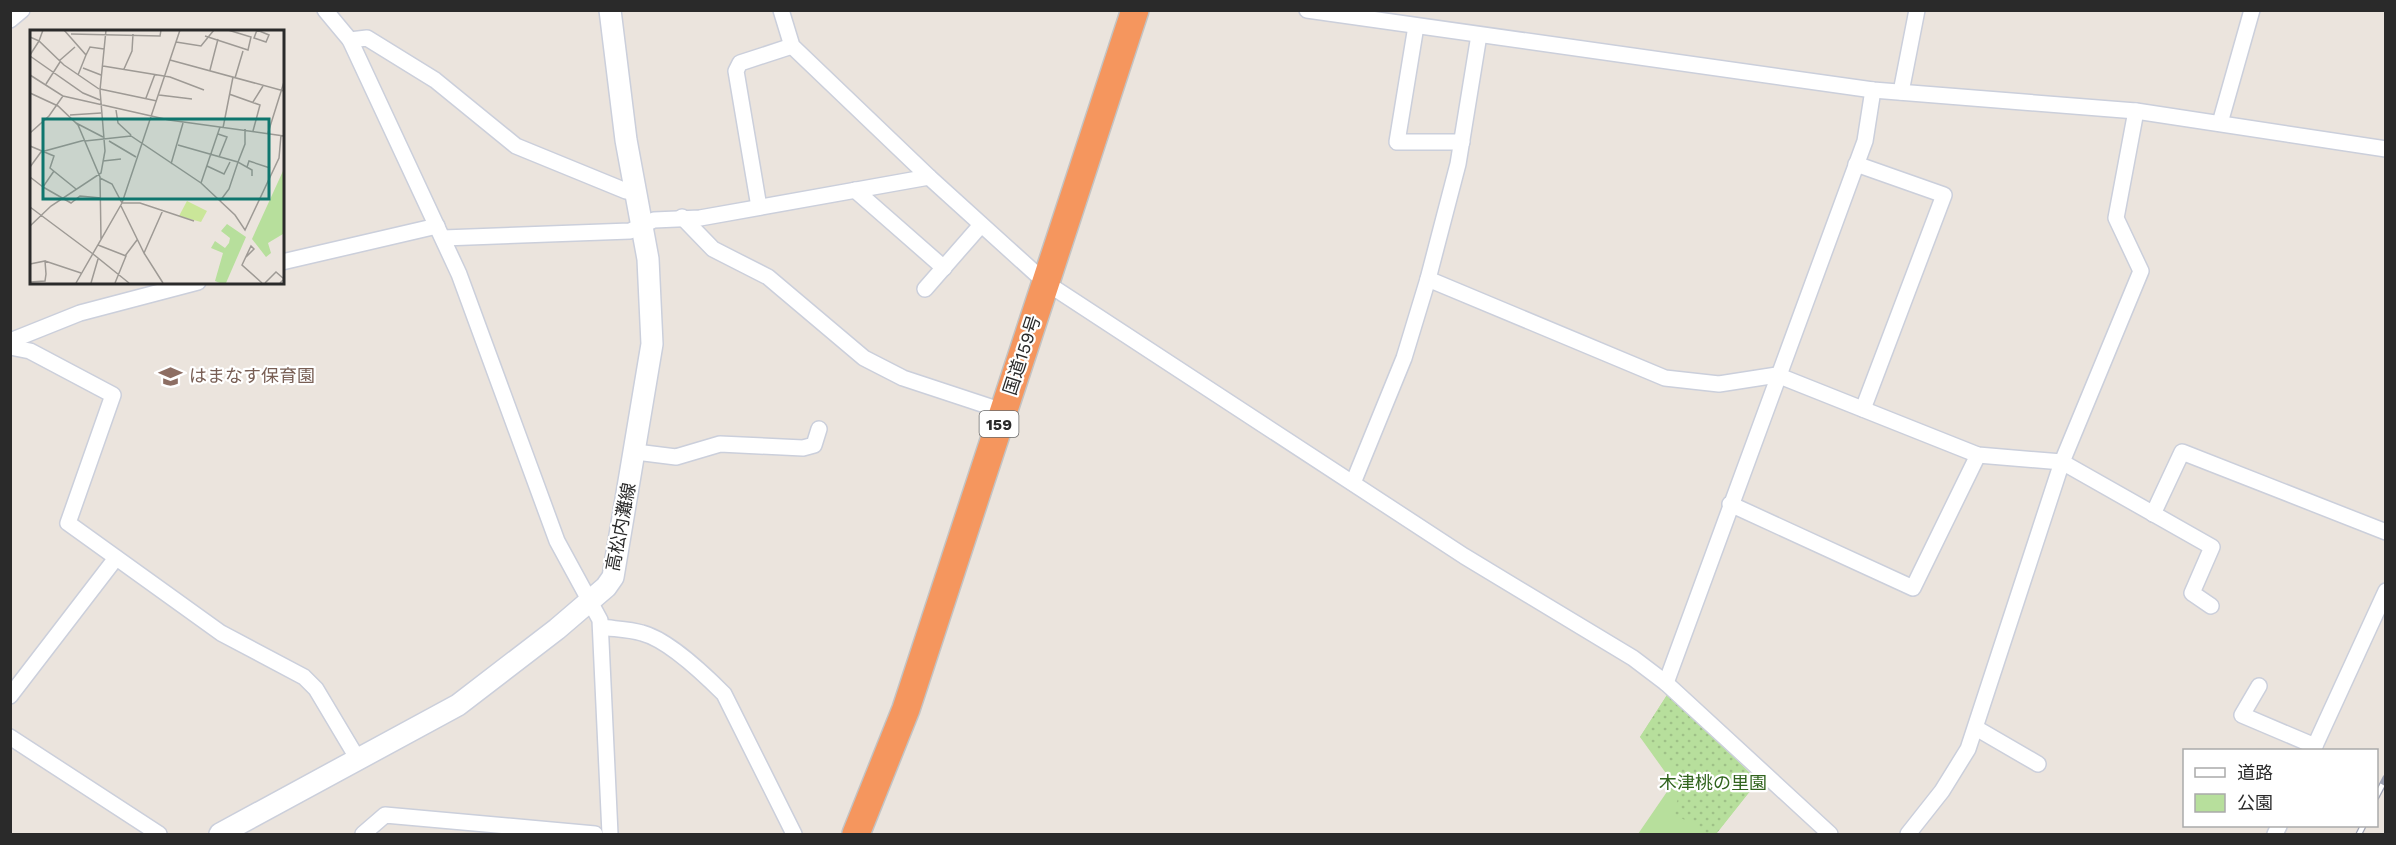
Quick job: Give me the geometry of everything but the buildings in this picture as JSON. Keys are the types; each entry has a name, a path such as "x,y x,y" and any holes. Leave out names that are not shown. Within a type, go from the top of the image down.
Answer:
{"highway":[{"name":"国道159号","path":"856,834 906,709 1135,10"}],"main road":[{"name":"高松内灘線","path":"220,834 359,761 458,705 590,601 606,587 613,577 636,452 652,344 648,259 614,56 610,10"}],"street":[{"path":"10,20 22,10"},
{"path":"325,10 350,40 459,274 557,541 590,601 601,627 610,834"},
{"path":"781,10 792,46 929,177 1045,282 1464,556 1616,646 1666,683 1830,834"},
{"path":"1307,10 1873,90 2136,111 2385,147"},
{"path":"1901,92 1917,10"},
{"path":"2220,123 2252,10"},
{"path":"1416,26 1396,142 1462,142"},
{"path":"1353,483 1404,358 1428,279 1462,142 1479,35"},
{"path":"350,40 368,38 435,80 516,146 636,192"},
{"path":"759,207 736,71 740,63 792,46"},
{"path":"1666,683 1777,375 1865,141 1873,90"},
{"path":"1908,834 1952,778 1973,735 2062,462 2141,270 2116,218 2136,111"},
{"path":"1856,164 1944,195 1863,409"},
{"path":"284,262 440,232 630,231 654,220 681,217 700,218 929,177"},
{"path":"855,190 944,268"},
{"path":"681,217 713,249 768,277 864,358 903,378 1003,411"},
{"path":"700,218 713,249"},
{"path":"925,289 981,225"},
{"path":"1428,279 1665,378 1719,384 1777,375 1978,456 2062,462 2212,547 2192,593 2211,606"},
{"path":"10,341 80,313 190,284"},
{"path":"10,347 30,351 113,395 68,523 220,633 304,676 316,689 359,761"},
{"path":"636,452 676,457 720,444 804,448 814,445 819,429"},
{"path":"2153,514 2182,452 2385,532"},
{"path":"1730,504 1912,588 1978,456"},
{"path":"10,696 116,558"},
{"path":"2259,686 2242,715 2314,748 2385,591"},
{"path":"601,627 642,632 658,639 709,679 724,694 794,834"},
{"path":"1956,735 1973,735 2038,764"},
{"path":"10,737 159,834"},
{"path":"363,834 385,815 595,834"}],"green space":[{"name":"木津桃の里園","path":"1667,695 1758,781 1716,834 1638,834 1673,783 1640,737"},
{"name":"木津桃の里園","path":"1667,695 1693,716 1758,781 1716,834 1708,834 1673,813 1680,790 1677,774 1667,759 1640,737"}],"railway":[{"path":"2378,793 2386,778"},
{"path":"2359,834 2362,827"}],"place":[{"name":"はまなす保育園","path":"171,376"}]}
